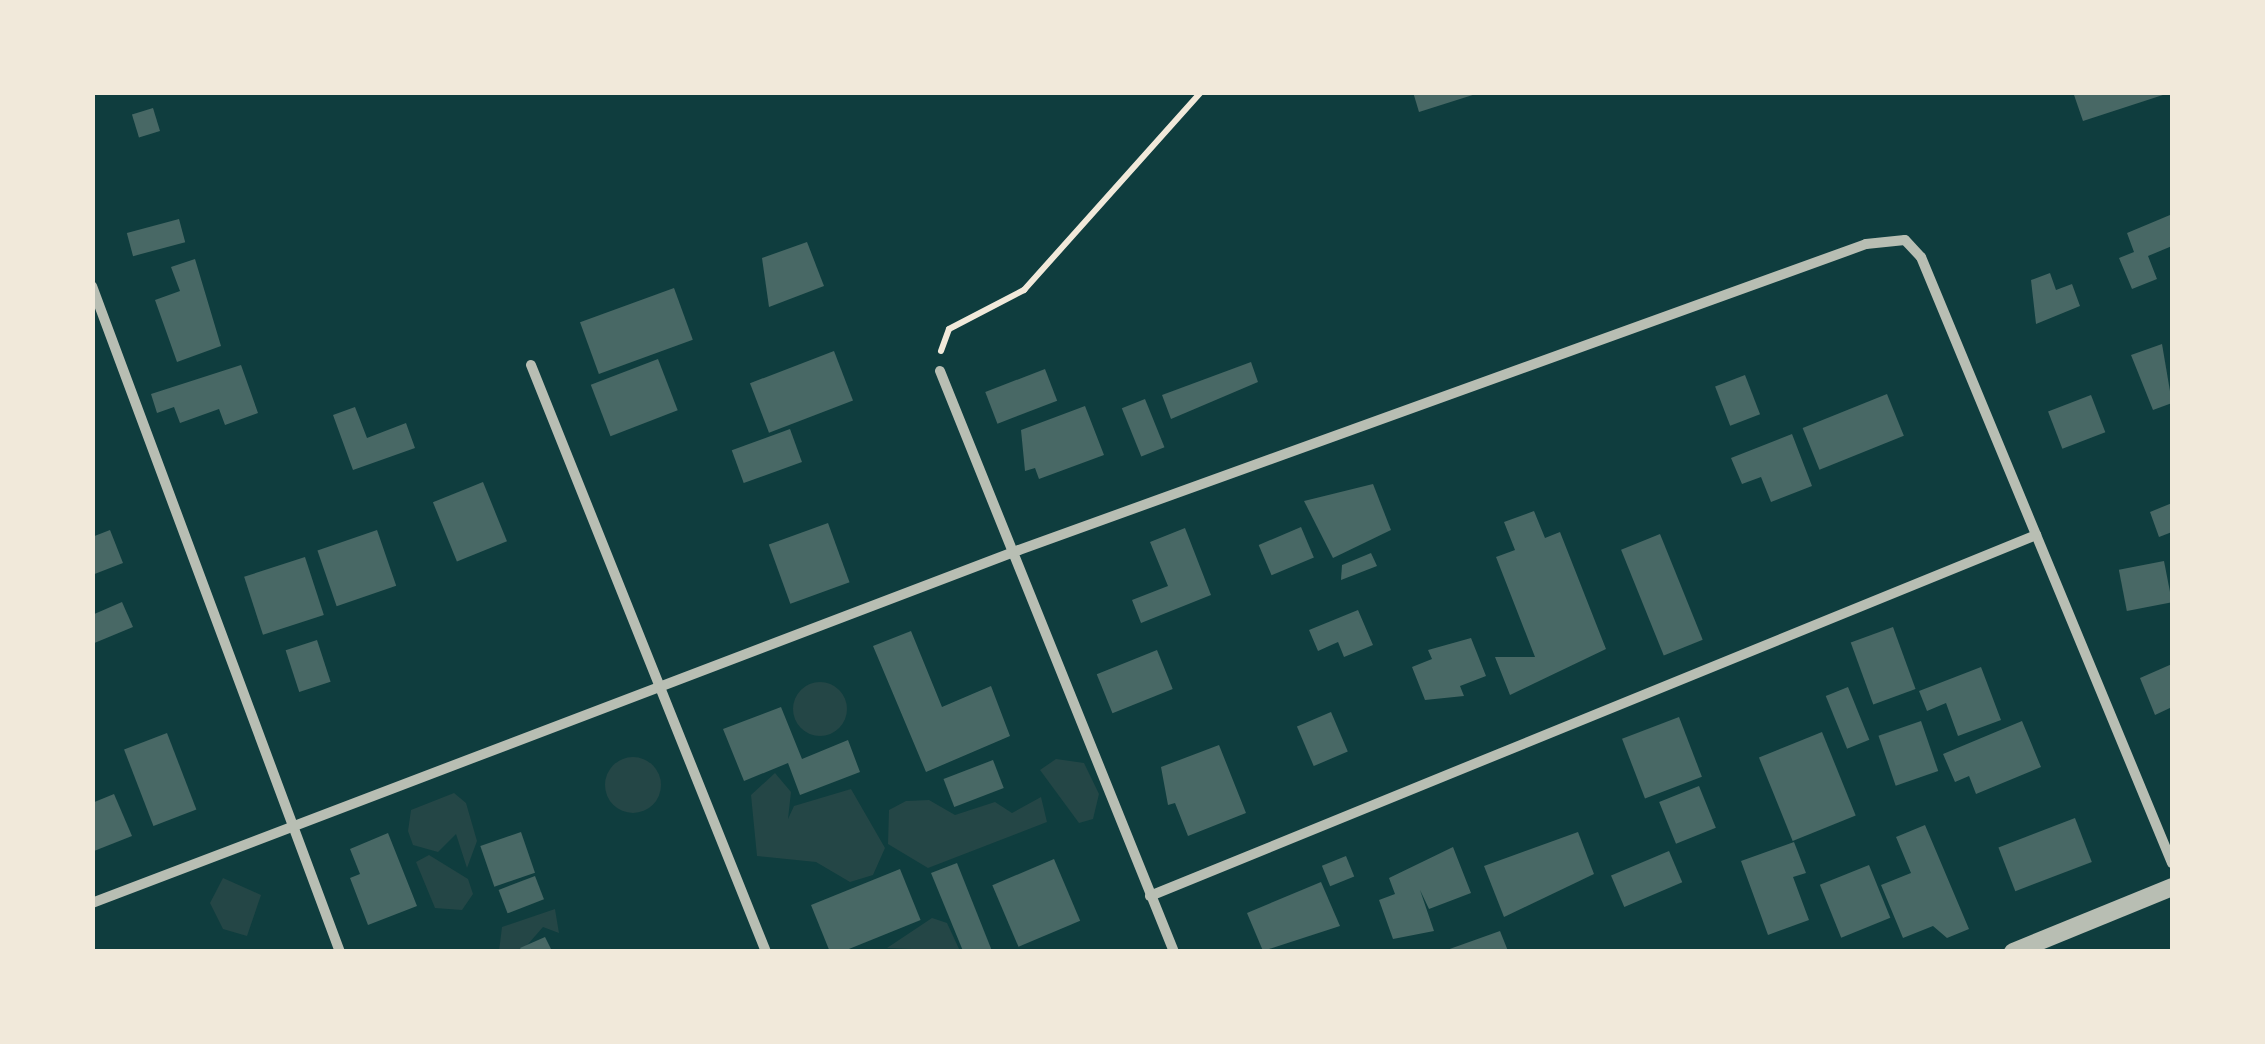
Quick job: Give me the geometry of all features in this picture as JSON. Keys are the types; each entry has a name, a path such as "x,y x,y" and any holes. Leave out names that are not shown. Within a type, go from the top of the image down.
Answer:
{"street":[{"path":"92,903 286,823 660,694 1019,550 1866,244 1905,240 1921,257 2172,864"},
{"path":"92,286 286,823 340,952"},
{"path":"531,365 766,952"},
{"path":"940,371 1019,550 1174,952"},
{"path":"1150,896 2036,535"},
{"path":"2012,952 2172,887"}],"path":[{"path":"940,371 949,329 1024,290 1201,92"}],"shaded area":[{"path":"820,682 839,690 847,709 839,728 820,736 801,728 793,709 801,690"},
{"path":"633,757 653,765 661,785 653,805 633,813 613,805 605,785 613,765"},
{"path":"1056,759 1084,763 1099,794 1093,819 1079,823 1040,770"},
{"path":"775,773 791,792 788,819 794,806 851,789 885,848 873,875 850,882 816,862 757,856 751,795"},
{"path":"454,793 466,803 477,841 467,868 456,834 438,852 413,845 408,831 411,810"},
{"path":"1041,797 1047,822 928,868 888,844 889,810 906,801 929,800 955,815 995,802 1012,813"},
{"path":"429,855 468,879 473,894 462,910 435,908 416,862"},
{"path":"223,878 261,895 247,936 223,929 210,903"},
{"path":"555,909 559,933 543,927 522,951 499,951 502,927"},
{"path":"932,918 947,923 960,951 887,948"}],"building":[{"path":"1413,92 1479,92 1479,93 1419,112"},
{"path":"2073,92 2169,92 2169,93 2083,121"},
{"path":"153,108 160,131 139,137 132,114"},
{"path":"2170,215 2172,246 2148,256 2157,279 2132,289 2119,258 2134,252 2127,233"},
{"path":"179,219 185,242 133,256 127,233"},
{"path":"807,242 824,286 769,307 762,258"},
{"path":"195,259 221,346 177,362 155,300 180,291 171,267"},
{"path":"2050,273 2056,290 2072,284 2080,306 2036,324 2031,280"},
{"path":"674,288 693,340 599,374 580,322"},
{"path":"2162,344 2172,403 2153,410 2131,355"},
{"path":"834,351 853,400 769,433 750,383"},
{"path":"658,359 678,410 610,436 591,385"},
{"path":"1251,362 1258,382 1171,419 1162,395"},
{"path":"241,365 258,413 225,425 219,409 180,423 174,407 157,413 151,394"},
{"path":"1045,369 1057,401 997,424 985,392"},
{"path":"1745,375 1760,414 1730,426 1715,386"},
{"path":"1887,394 1904,436 1819,470 1803,428"},
{"path":"2091,395 2105,432 2062,449 2048,411"},
{"path":"1145,399 1164,447 1141,457 1122,408"},
{"path":"1085,406 1104,455 1039,479 1035,468 1025,471 1021,430"},
{"path":"355,407 367,438 406,423 415,448 353,470 333,415"},
{"path":"790,429 802,462 744,483 732,450"},
{"path":"1792,434 1812,486 1771,502 1761,477 1742,484 1731,458"},
{"path":"483,482 507,541 457,562 433,502"},
{"path":"1373,484 1391,530 1333,558 1304,501"},
{"path":"2172,503 2172,532 2159,537 2150,512"},
{"path":"1534,511 1545,538 1560,532 1606,649 1510,695 1495,657 1535,657 1496,557 1515,550 1504,522"},
{"path":"828,523 850,582 790,604 769,545"},
{"path":"1301,527 1314,557 1272,575 1259,545"},
{"path":"1185,528 1211,595 1141,623 1132,600 1168,586 1150,542"},
{"path":"110,530 123,563 92,575 92,537"},
{"path":"377,530 396,586 337,606 317,551"},
{"path":"1660,534 1703,640 1664,655 1621,550"},
{"path":"1371,553 1377,566 1341,580 1342,565"},
{"path":"305,557 324,615 263,635 244,577"},
{"path":"2164,561 2172,602 2127,611 2119,570"},
{"path":"122,602 133,627 92,644 92,615"},
{"path":"1358,610 1373,645 1344,657 1338,642 1318,651 1309,630"},
{"path":"1893,627 1916,689 1873,704 1851,642"},
{"path":"911,631 942,707 991,686 1010,736 926,772 873,646"},
{"path":"1471,638 1486,676 1460,686 1464,696 1425,700 1412,667 1432,659 1428,650"},
{"path":"317,640 331,682 299,692 286,650"},
{"path":"1157,650 1173,689 1112,713 1097,674"},
{"path":"2172,664 2172,707 2155,715 2140,678"},
{"path":"1981,667 2001,720 1958,736 1946,703 1927,711 1919,691"},
{"path":"1848,687 1869,740 1847,749 1826,696"},
{"path":"781,707 802,759 848,740 860,772 800,795 788,763 744,781 723,729"},
{"path":"1331,712 1348,752 1314,766 1297,726"},
{"path":"1679,717 1702,777 1645,799 1622,739"},
{"path":"1921,721 1938,771 1896,786 1878,736"},
{"path":"2022,721 2041,767 1976,794 1969,776 1955,782 1943,754"},
{"path":"1822,732 1856,815 1793,841 1759,757"},
{"path":"167,733 196,810 153,826 124,749"},
{"path":"1219,745 1246,813 1188,836 1175,803 1168,805 1161,767"},
{"path":"993,760 1004,788 954,807 944,779"},
{"path":"1699,786 1716,828 1676,844 1659,802"},
{"path":"114,794 132,836 94,851 92,803"},
{"path":"2075,818 2092,862 2015,891 1998,847"},
{"path":"1925,825 1969,929 1947,938 1933,926 1903,938 1881,885 1911,873 1896,837"},
{"path":"521,832 535,873 494,887 480,846"},
{"path":"1578,832 1594,874 1504,917 1484,866"},
{"path":"388,833 417,906 368,925 350,878 360,874 350,849"},
{"path":"1794,842 1806,873 1793,877 1809,920 1768,935 1741,861"},
{"path":"1453,847 1471,893 1429,909 1420,890 1434,931 1393,939 1379,900 1395,894 1389,878"},
{"path":"1669,851 1682,882 1624,907 1611,876"},
{"path":"1346,856 1354,876 1330,886 1322,866"},
{"path":"1054,859 1080,921 1019,947 992,885"},
{"path":"957,863 992,951 963,951 931,873"},
{"path":"1869,865 1890,918 1841,938 1820,885"},
{"path":"900,869 921,920 841,952 830,952 811,905"},
{"path":"535,876 544,899 508,913 499,890"},
{"path":"1321,882 1340,926 1263,951 1247,913"},
{"path":"1500,931 1508,951 1444,951"},
{"path":"545,937 552,951 520,948"}]}
